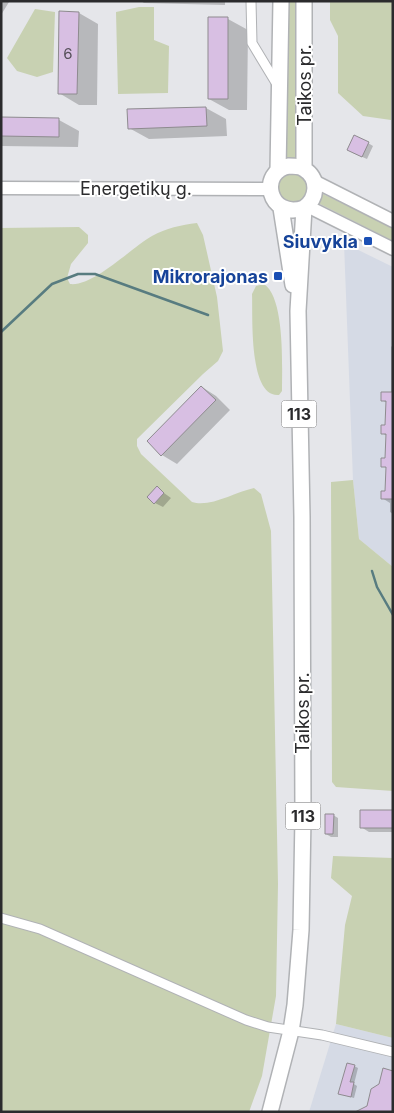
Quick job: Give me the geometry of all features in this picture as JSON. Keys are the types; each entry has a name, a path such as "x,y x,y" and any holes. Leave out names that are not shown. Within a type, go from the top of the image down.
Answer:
{"main road":[{"name":"Taikos pr.","path":"281,1 278,171 271,182 270,189 272,196 281,208 298,311"},
{"name":"Taikos pr.","path":"270,1112 291,1032 299,960 303,817 302,518 298,311 305,207 314,194 309,175 304,1"},
{"path":"278,171 291,166 309,175"},
{"path":"281,208 296,211 305,207"}],"street":[{"name":"Taikos pr.","path":"251,1 252,43 280,89"},
{"path":"309,175 393,221"},
{"name":"Energetikų g.","path":"1,188 270,189"},
{"path":"305,207 393,249"},
{"path":"1,918 40,930 246,1020 268,1027 291,1032 322,1035 393,1052"}],"shaded area":[{"path":"344,243 393,267 393,567 359,539 353,480"},
{"path":"336,1024 393,1038 393,1112 309,1112"}],"green space":[{"path":"287,1 298,1 297,159 287,159"},
{"path":"330,1 393,1 391,120 363,116 338,93 338,36 330,20"},
{"path":"139,7 154,7 154,40 169,46 168,93 118,94 116,12"},
{"path":"35,9 55,12 53,72 37,77 17,71 7,58"},
{"path":"292,174 303,178 307,189 303,200 292,204 281,200 277,189 281,178"},
{"path":"320,194 393,228 393,241 320,204 318,202"},
{"path":"197,223 203,235 217,297 223,351 218,361 137,439 137,446 141,454 192,502 207,503 254,488 261,494 271,531 278,884 276,996 262,1076 249,1112 1,1112 1,228 79,227 88,235 88,243 71,264 67,278 70,284 79,283 101,273 157,233 174,227"},
{"path":"264,284 271,292 276,303 279,317 282,391 279,395 269,392 262,383 254,353 252,294 256,286"},
{"path":"353,480 359,539 393,567 393,791 336,787 332,782 331,482"},
{"path":"333,856 393,858 393,1038 336,1024 345,925 352,896 331,878"}],"building":[{"path":"59,11 79,12 77,94 58,94"},
{"path":"208,17 228,17 228,99 208,99"},
{"path":"206,107 207,126 128,129 127,109"},
{"path":"1,117 59,118 59,137 1,136"},
{"path":"354,135 369,142 362,157 347,150"},
{"path":"201,386 216,400 161,456 147,441"},
{"path":"381,392 393,392 393,499 381,499 381,491 385,491 386,467 381,467 381,458 385,458 386,434 381,434 381,425 385,425 386,401 381,401"},
{"path":"157,486 164,493 154,504 147,497"},
{"path":"360,810 393,810 393,828 360,828"},
{"path":"325,814 334,814 333,834 325,834"},
{"path":"347,1063 355,1065 350,1082 354,1082 351,1097 338,1094"},
{"path":"383,1068 393,1071 393,1112 355,1112 367,1106 371,1089 379,1084"}],"waterway":[{"path":"1,332 52,284 78,274 95,274 208,315"},
{"path":"372,571 377,587 393,615"}],"place":[{"name":"Siuvykla","path":"368,241"},
{"name":"Mikrorajonas","path":"278,276"}]}
